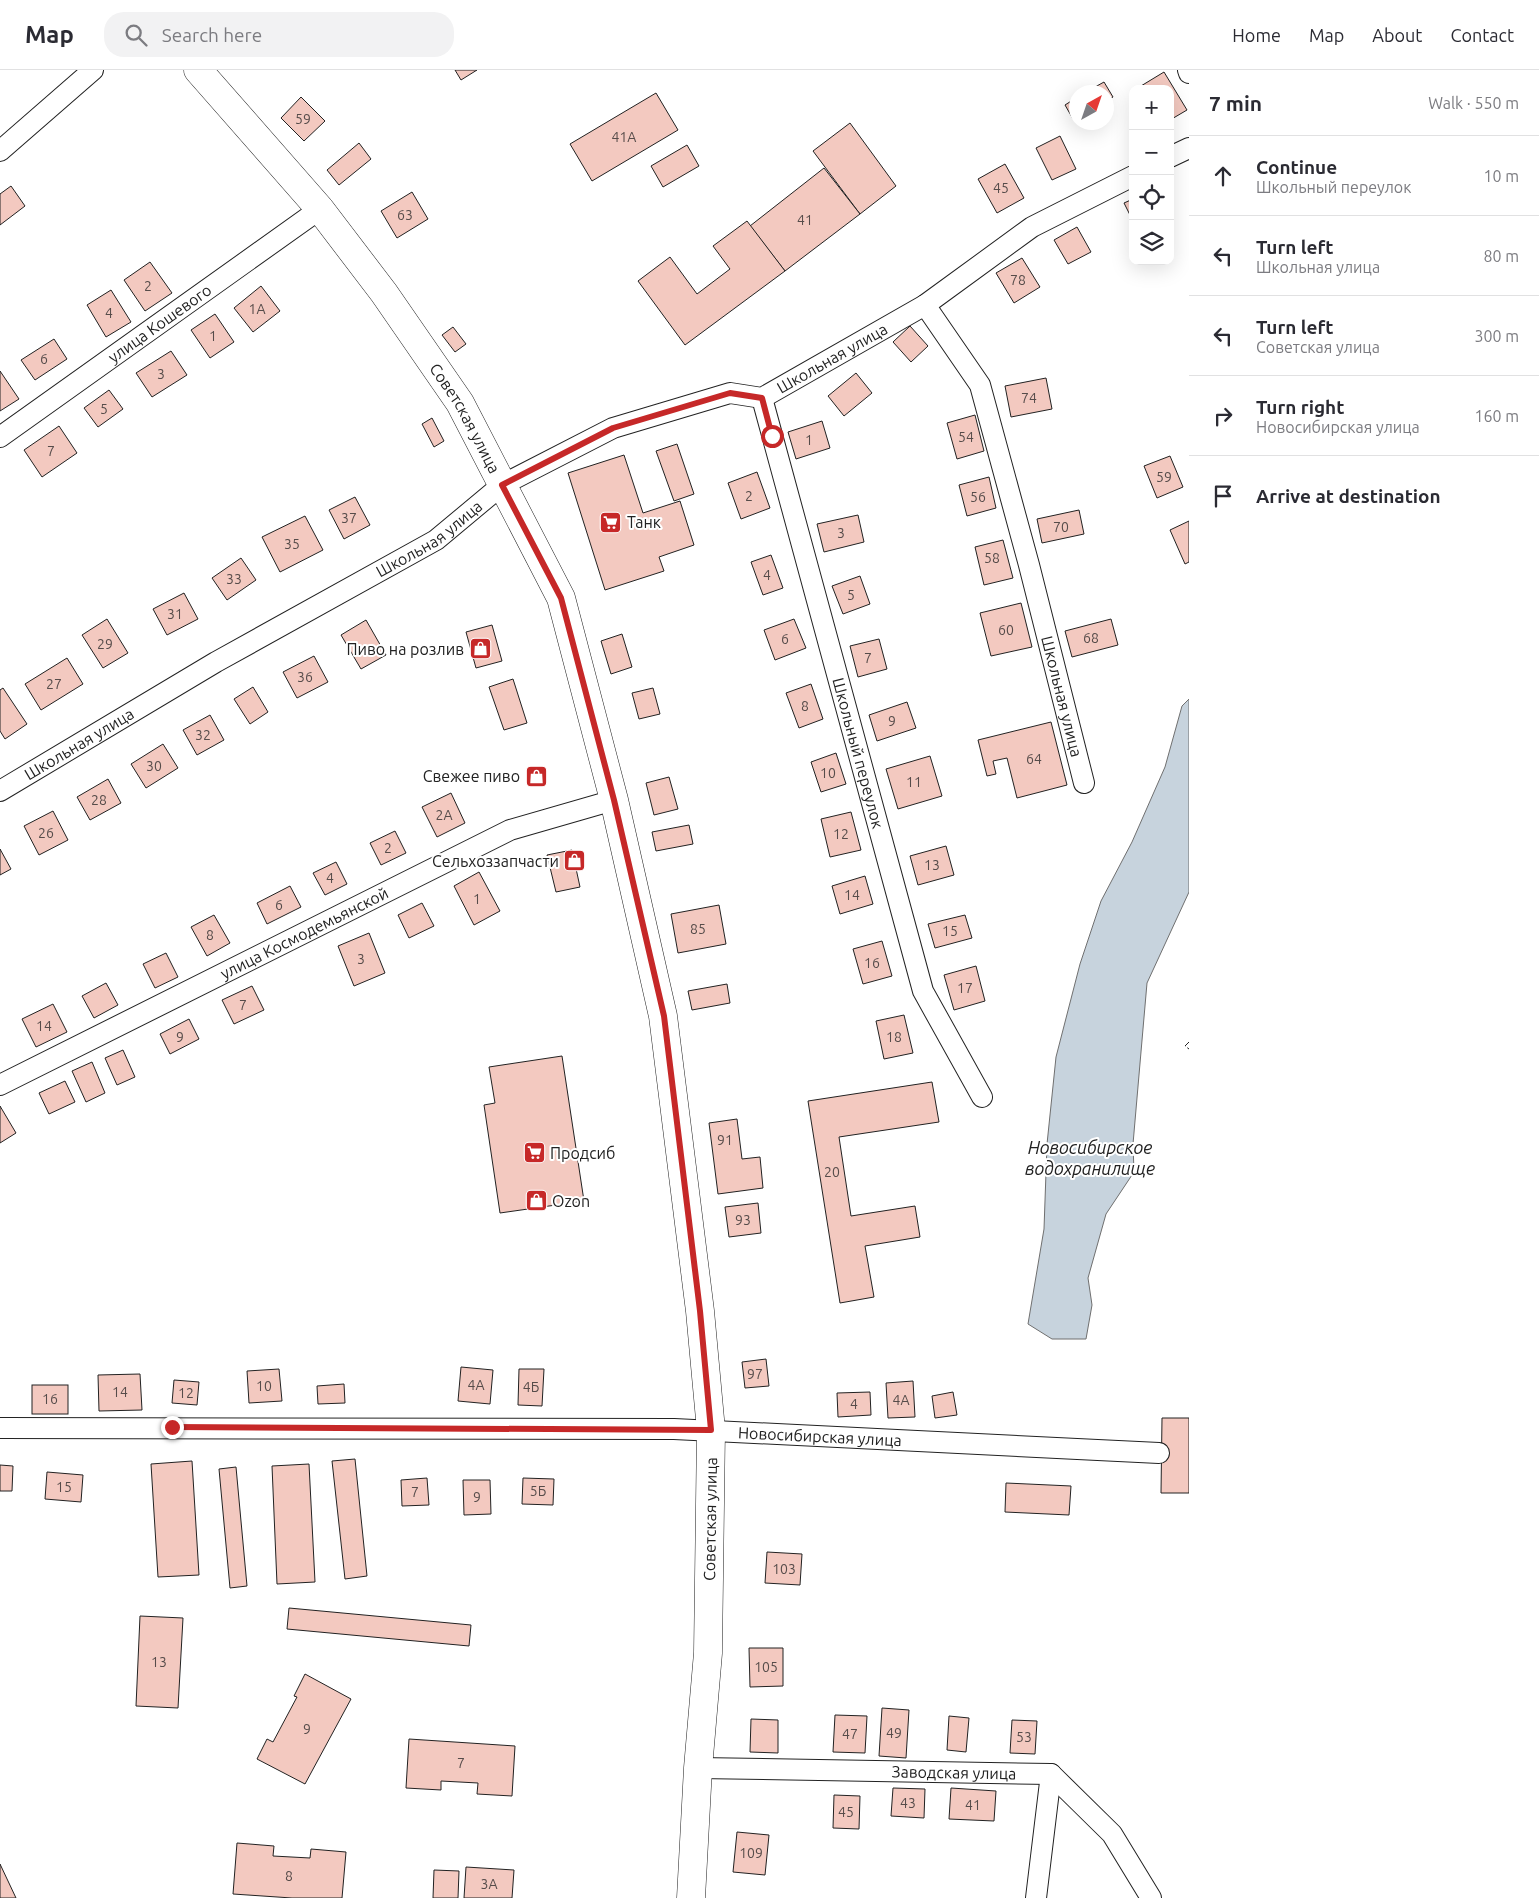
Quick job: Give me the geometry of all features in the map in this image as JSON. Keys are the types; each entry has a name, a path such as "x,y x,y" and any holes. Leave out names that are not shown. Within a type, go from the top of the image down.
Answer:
{"main road":[{"name":"Советская улица","path":"198,70 320,209 384,293 460,403 561,598 614,800 664,1016 700,1311 711,1430 708,1653 698,1768 691,1898"}],"street":[{"path":"0,151 93,70"},
{"path":"1174,155 1189,148"},
{"name":"Школьная улица","path":"0,791 216,662 436,540 502,485 613,428 730,393 762,398 925,305 1032,227 1129,178"},
{"name":"улица Кошевого","path":"0,437 320,209"},
{"name":"Школьная улица","path":"925,305 980,385 1029,565 1084,783"},
{"name":"Школьный переулок","path":"762,398 923,991 982,1097"},
{"name":"улица Космодемьянской","path":"0,1085 510,830 614,800"},
{"name":"Новосибирская улица","path":"0,1428 711,1430 1159,1453"},
{"name":"Заводская улица","path":"698,1768 1050,1774"},
{"path":"1036,1898 1050,1774"},
{"path":"1050,1774 1112,1834 1151,1898"}],"water":[{"name":"Новосибирское водохранилище","path":"1189,699 1189,892 1147,983 1133,1144 1134,1172 1106,1214 1088,1278 1092,1305 1086,1339 1052,1339 1028,1324 1044,1229 1047,1144 1056,1057 1080,964 1101,901 1132,842 1165,767 1182,706"}],"building":[{"path":"455,70 477,70 461,80"},
{"path":"1164,72 1172,85 1143,85"},
{"path":"1174,89 1187,110 1174,118"},
{"path":"656,93 678,130 592,181 570,144"},
{"path":"301,97 325,121 304,141 281,118"},
{"path":"1069,102 1069,112 1065,105"},
{"path":"850,123 896,186 860,214 813,151"},
{"path":"1060,136 1076,169 1052,180 1036,148"},
{"path":"359,143 371,159 339,185 327,170"},
{"path":"687,145 699,166 663,187 651,166"},
{"path":"1005,164 1024,198 997,213 978,179"},
{"path":"824,168 860,214 785,271 750,226"},
{"path":"11,186 25,206 0,225 0,194"},
{"path":"412,192 428,219 397,238 381,211"},
{"path":"1129,201 1129,213 1124,203"},
{"path":"747,221 785,271 685,345 638,281 670,257 697,294 730,269 713,246"},
{"path":"1077,227 1091,252 1068,264 1054,240"},
{"path":"1022,258 1040,287 1014,303 996,273"},
{"path":"150,262 172,293 145,311 124,280"},
{"path":"261,286 280,311 253,332 234,308"},
{"path":"111,290 131,322 106,337 87,305"},
{"path":"215,314 234,342 210,358 191,330"},
{"path":"910,326 928,346 911,362 893,342"},
{"path":"453,327 466,344 455,352 442,335"},
{"path":"54,339 67,359 35,380 21,360"},
{"path":"171,351 187,375 152,397 136,373"},
{"path":"0,371 19,399 0,411"},
{"path":"856,373 872,393 844,416 828,396"},
{"path":"1046,378 1052,409 1011,417 1005,386"},
{"path":"109,390 123,409 98,427 84,408"},
{"path":"975,415 984,451 957,459 947,423"},
{"path":"432,418 444,441 434,447 422,424"},
{"path":"822,421 830,448 796,459 788,432"},
{"path":"59,426 77,453 42,477 24,450"},
{"path":"677,444 694,494 674,501 656,451"},
{"path":"624,455 643,513 680,501 694,545 659,557 664,571 605,590 568,473"},
{"path":"1170,456 1183,487 1157,498 1144,466"},
{"path":"757,472 770,508 741,519 728,483"},
{"path":"989,477 996,508 967,516 959,485"},
{"path":"355,497 370,525 344,539 329,510"},
{"path":"1079,510 1084,534 1042,543 1037,519"},
{"path":"858,515 864,542 824,552 817,524"},
{"path":"305,516 323,550 280,572 262,537"},
{"path":"1189,521 1189,562 1185,564 1170,530"},
{"path":"1003,540 1013,578 984,585 975,547"},
{"path":"771,555 783,588 763,595 751,562"},
{"path":"241,558 256,580 227,600 212,578"},
{"path":"860,576 870,604 843,614 832,586"},
{"path":"184,593 198,619 167,635 153,609"},
{"path":"1021,603 1032,647 991,656 980,613"},
{"path":"107,619 128,653 103,668 82,635"},
{"path":"794,619 806,648 775,660 764,630"},
{"path":"1111,619 1118,645 1072,657 1065,631"},
{"path":"366,620 386,655 361,669 341,635"},
{"path":"492,625 502,661 476,668 466,632"},
{"path":"622,634 632,667 611,674 601,641"},
{"path":"879,639 887,669 858,677 850,646"},
{"path":"314,656 328,682 297,698 283,672"},
{"path":"67,658 83,684 41,710 25,684"},
{"path":"513,679 527,723 504,730 489,687"},
{"path":"811,684 823,719 799,728 786,693"},
{"path":"253,687 268,712 250,724 234,699"},
{"path":"3,688 27,724 5,739 0,731 0,690"},
{"path":"653,688 660,714 639,719 632,693"},
{"path":"907,702 916,728 877,741 869,715"},
{"path":"210,715 224,740 197,755 183,730"},
{"path":"1051,722 1067,785 1017,798 1007,758 993,761 996,774 987,776 978,740"},
{"path":"163,744 178,768 146,788 131,764"},
{"path":"836,753 846,784 821,792 811,762"},
{"path":"930,756 942,796 898,809 886,769"},
{"path":"669,777 678,809 654,815 646,783"},
{"path":"108,779 121,803 90,820 77,797"},
{"path":"451,793 465,823 437,837 422,807"},
{"path":"53,811 68,840 39,855 24,826"},
{"path":"851,812 861,850 830,857 821,819"},
{"path":"689,825 693,844 656,851 652,832"},
{"path":"395,831 406,853 381,865 370,843"},
{"path":"946,846 954,875 918,885 910,856"},
{"path":"0,849 11,869 0,875"},
{"path":"572,850 580,887 556,892 547,855"},
{"path":"336,862 347,884 325,895 313,873"},
{"path":"479,872 500,911 474,925 454,886"},
{"path":"865,876 873,904 840,914 832,886"},
{"path":"290,886 301,907 267,924 257,903"},
{"path":"422,903 434,926 409,938 398,915"},
{"path":"719,905 726,944 678,953 671,914"},
{"path":"214,915 230,943 207,956 191,927"},
{"path":"965,915 972,938 935,948 928,924"},
{"path":"369,933 385,973 354,986 338,946"},
{"path":"882,941 892,976 863,984 853,949"},
{"path":"166,953 178,977 155,988 143,964"},
{"path":"976,966 985,1001 954,1010 944,975"},
{"path":"106,983 118,1005 94,1018 82,996"},
{"path":"727,984 730,1003 692,1010 688,991"},
{"path":"252,986 264,1010 234,1024 222,1000"},
{"path":"53,1004 67,1032 36,1047 22,1019"},
{"path":"904,1015 913,1053 884,1059 876,1021"},
{"path":"189,1019 199,1039 170,1054 160,1034"},
{"path":"123,1050 135,1077 117,1085 105,1058"},
{"name":"Продсиб","path":"562,1056 584,1201 500,1213 484,1105 495,1103 489,1067"},
{"path":"92,1062 105,1093 86,1102 72,1071"},
{"path":"65,1081 75,1102 49,1114 39,1093"},
{"path":"932,1082 939,1122 839,1137 851,1216 915,1206 920,1237 865,1246 874,1297 840,1303 808,1101"},
{"path":"0,1106 16,1133 0,1143"},
{"path":"737,1119 742,1159 760,1157 763,1188 718,1194 709,1123"},
{"path":"758,1203 761,1233 729,1237 725,1207"},
{"path":"766,1359 769,1386 745,1388 742,1362"},
{"path":"461,1367 493,1370 490,1404 458,1401"},
{"path":"279,1369 282,1401 249,1403 247,1371"},
{"path":"519,1369 544,1369 542,1406 518,1405"},
{"path":"140,1374 142,1410 99,1411 98,1375"},
{"path":"174,1380 199,1382 197,1405 172,1403"},
{"path":"913,1381 915,1417 888,1418 886,1383"},
{"path":"344,1384 345,1403 318,1404 317,1386"},
{"path":"32,1385 68,1385 68,1414 32,1414"},
{"path":"870,1392 871,1415 838,1417 837,1393"},
{"path":"953,1392 957,1415 935,1418 932,1396"},
{"path":"1162,1418 1189,1418 1189,1493 1161,1493"},
{"path":"355,1459 367,1576 345,1579 332,1461"},
{"path":"192,1461 199,1575 158,1577 151,1464"},
{"path":"309,1464 315,1582 277,1584 272,1466"},
{"path":"0,1465 13,1466 12,1491 0,1491"},
{"path":"236,1467 247,1586 230,1588 219,1469"},
{"path":"47,1472 83,1475 81,1502 45,1499"},
{"path":"427,1478 429,1505 402,1506 401,1480"},
{"path":"523,1478 554,1479 553,1505 522,1504"},
{"path":"463,1480 490,1480 491,1514 464,1515"},
{"path":"1006,1483 1071,1486 1069,1515 1005,1512"},
{"path":"767,1552 802,1554 800,1585 765,1583"},
{"path":"289,1608 471,1625 469,1646 287,1629"},
{"path":"140,1616 183,1618 178,1708 136,1706"},
{"path":"749,1648 783,1648 783,1686 750,1687"},
{"path":"305,1674 351,1699 305,1784 257,1759 267,1739 273,1742 297,1697 294,1696"},
{"path":"882,1708 909,1710 906,1758 879,1756"},
{"path":"835,1715 867,1716 865,1753 833,1752"},
{"path":"949,1716 969,1718 966,1752 947,1750"},
{"path":"751,1719 778,1720 778,1753 750,1752"},
{"path":"1012,1720 1037,1721 1035,1754 1010,1753"},
{"path":"409,1739 515,1746 512,1796 477,1794 478,1783 441,1781 441,1790 406,1788"},
{"path":"893,1788 925,1789 924,1818 891,1816"},
{"path":"951,1788 996,1791 994,1821 949,1819"},
{"path":"834,1795 860,1796 859,1829 833,1828"},
{"path":"737,1832 769,1835 765,1875 733,1872"},
{"path":"237,1843 274,1846 273,1856 310,1858 311,1849 346,1852 342,1898 292,1898 233,1894"},
{"path":"0,1864 16,1898 0,1898"},
{"path":"466,1867 514,1870 512,1898 464,1898"},
{"path":"434,1870 459,1871 458,1898 433,1898"}],"fence":[{"path":"1189,1042 1185,1046 1189,1049"}],"place":[{"name":"Танк","path":"611,522"},
{"name":"Пиво на розлив","path":"480,649"},
{"name":"Свежее пиво","path":"536,776"},
{"name":"Сельхоззапчасти","path":"575,861"},
{"name":"Продсиб","path":"534,1153"},
{"name":"Ozon","path":"536,1201"}],"route":[{"path":"172,1427 711,1430 700,1311 664,1016 614,800 561,598 502,485 613,428 730,393 762,398 772,436"}]}
